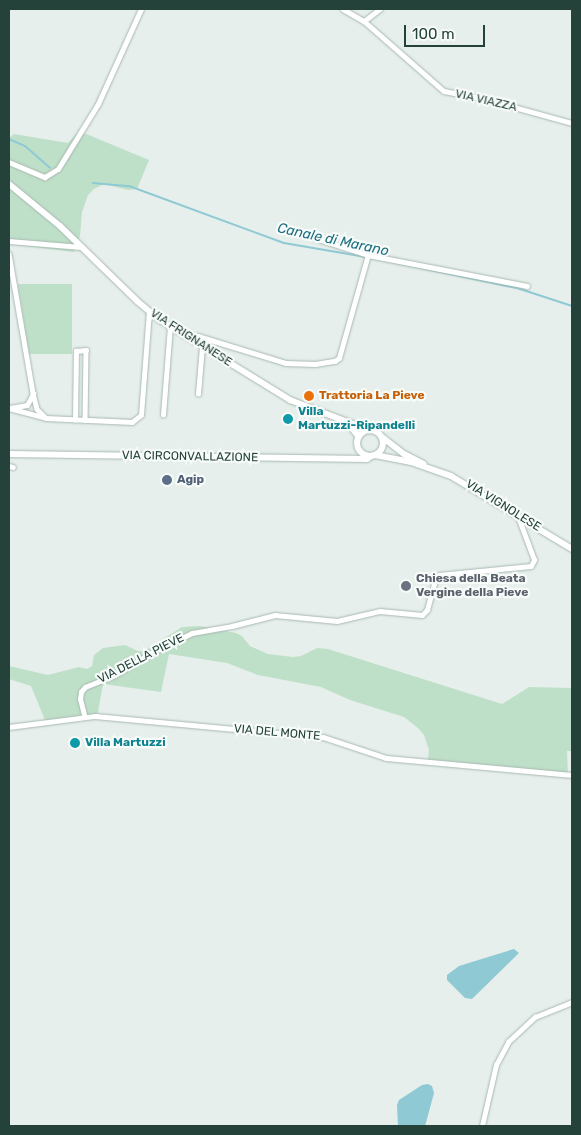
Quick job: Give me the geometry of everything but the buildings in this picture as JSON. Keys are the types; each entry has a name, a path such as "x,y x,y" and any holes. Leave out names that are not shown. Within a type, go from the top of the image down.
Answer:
{"main road":[{"name":"VIA FRIGNANESE","path":"9,184 55,221 149,312 170,327 290,400 369,430"},
{"path":"347,422 359,437"},
{"path":"382,436 383,446 373,455 360,450 357,444 359,437 369,430 377,432 382,436 404,454 431,469"},
{"path":"351,458 360,450"},
{"name":"VIA CIRCONVALLAZIONE","path":"9,454 351,458 367,458 373,455 431,469"},
{"name":"VIA VIGNOLESE","path":"431,469 458,479 572,549"}],"street":[{"path":"9,162 46,177 58,169 98,104 141,9"},
{"name":"VIA VIAZZA","path":"342,9 364,21 444,91 572,123"},
{"path":"364,21 380,9"},
{"path":"293,231 368,257 527,286"},
{"path":"9,241 82,248"},
{"path":"9,254 33,393 37,409 46,418"},
{"path":"183,335 198,336 286,364 315,364 336,361 368,257"},
{"path":"9,408 46,418 132,422 141,415 149,312"},
{"path":"163,416 170,327"},
{"path":"198,394 202,346"},
{"path":"75,420 76,351 86,350 85,420"},
{"path":"9,408 27,405 33,393"},
{"name":"VIA DELLA PIEVE","path":"84,715 80,699 81,692 85,687 115,675 153,652 192,633 232,626 275,614 337,621 380,611 422,615 427,610 435,581 439,575 531,566 534,560 518,516"},
{"name":"VIA DEL MONTE","path":"9,727 84,715 323,737 386,758 572,775"},
{"path":"482,1126 501,1052 512,1038 535,1017 552,1008 572,1002"}],"green space":[{"path":"79,131 149,160 137,189 128,190 104,184 94,189 88,195 82,212 80,236 74,252 9,244 9,138 14,134 68,143"},
{"path":"18,284 72,284 72,354 29,354"},
{"path":"200,626 236,633 242,636 250,646 268,654 293,657 301,656 317,648 328,649 502,704 529,687 572,688 572,751 567,751 568,776 428,760 429,750 424,735 404,717 350,700 321,687 258,675 227,663 169,654 161,692 103,684 97,718 47,725 31,686 9,679 9,666 48,675 79,667 87,669 92,666 94,655 103,648 125,645 138,651 144,651 182,627"}],"water":[{"path":"514,949 519,953 472,999 465,998 447,980 447,975 459,966"},
{"path":"428,1084 432,1086 434,1093 425,1126 398,1126 397,1105 399,1100 422,1085"}],"waterway":[{"name":"Canale di Marano","path":"9,139 25,146 50,168"},
{"name":"Canale di Marano","path":"93,183 129,186 284,243 366,257"},
{"name":"Canale di Marano","path":"373,258 517,288 572,306"}],"place":[{"name":"Trattoria La Pieve","path":"309,396"},
{"name":"Villa Martuzzi-Ripandelli","path":"288,419"},
{"name":"Agip","path":"167,480"},
{"name":"Chiesa della Beata Vergine della Pieve","path":"406,586"},
{"name":"Villa Martuzzi","path":"75,743"}]}
